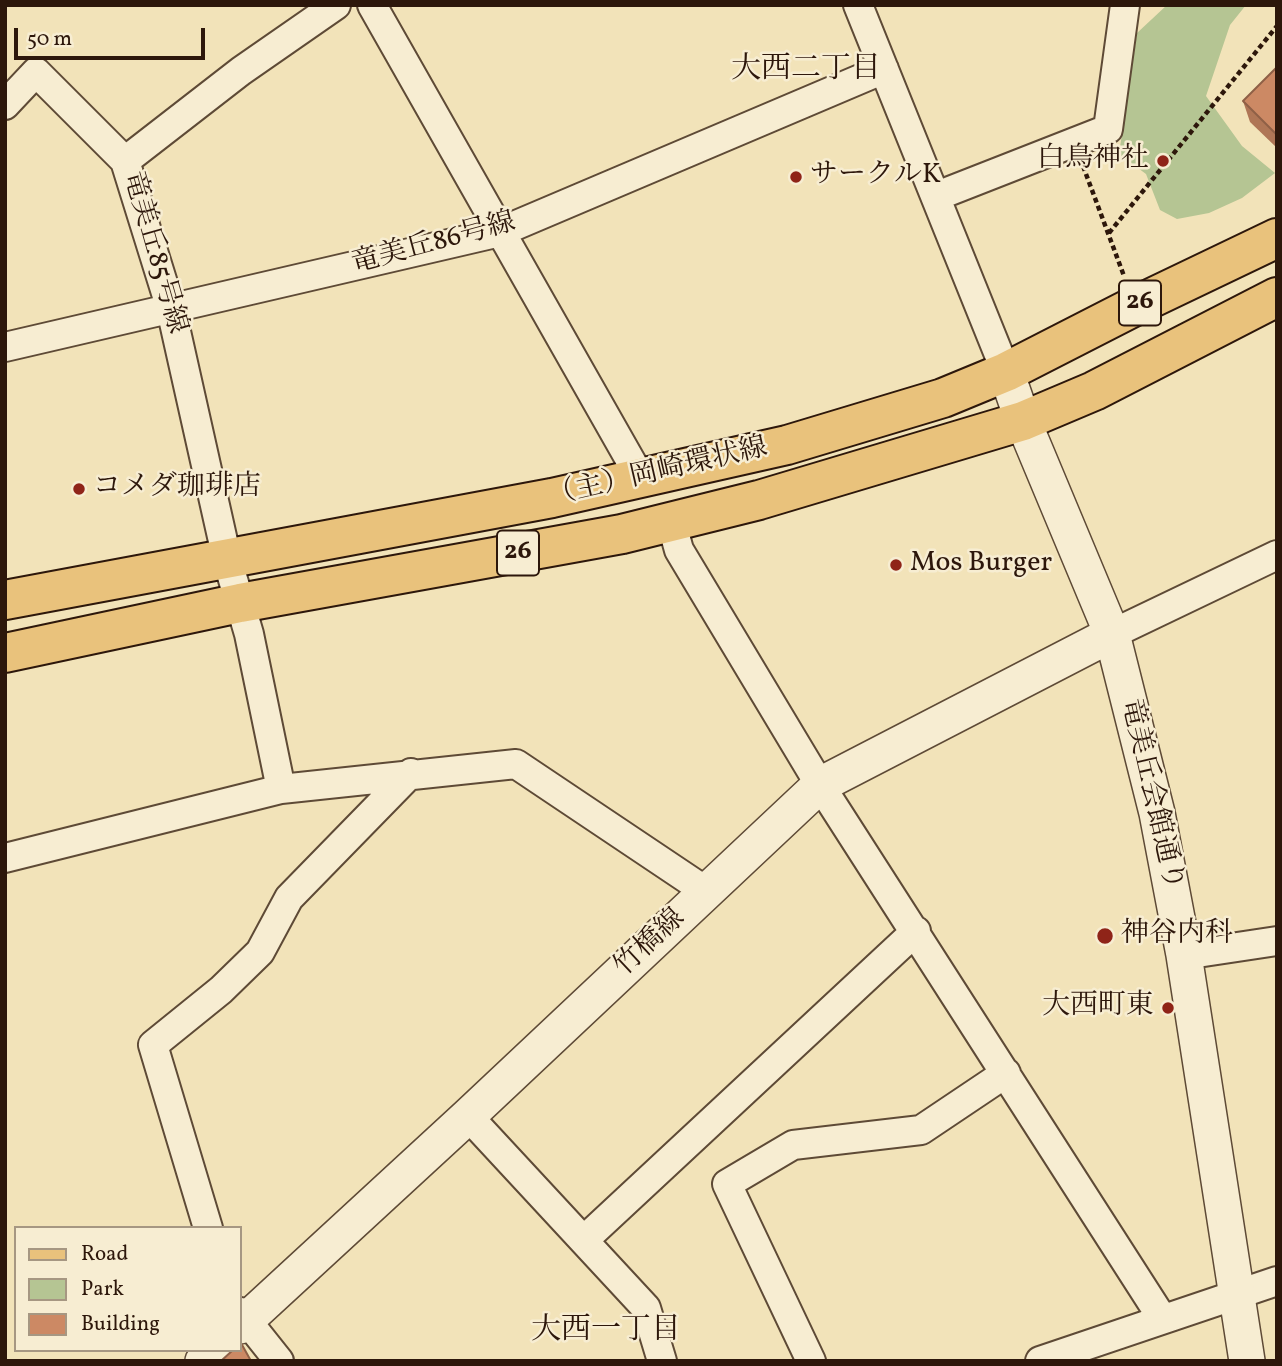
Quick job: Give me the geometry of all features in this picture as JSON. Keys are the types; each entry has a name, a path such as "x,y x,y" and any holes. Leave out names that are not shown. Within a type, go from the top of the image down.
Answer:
{"main road":[{"name":"（主）岡崎環状線","path":"5,600 641,479 787,445 943,398 1006,372 1277,238"},
{"name":"（主）岡崎環状線","path":"5,653 240,603 622,534 759,500 1023,421 1094,391 1277,298"}],"street":[{"name":"竜美丘85号線","path":"281,789 249,634 227,559 171,309 125,161 241,71 335,5"},
{"path":"372,5 641,479"},
{"path":"858,5 1006,372"},
{"path":"937,196 1108,129 1125,5"},
{"name":"竜美丘86号線","path":"5,348 500,232 884,69"},
{"path":"5,105 36,72 125,161"},
{"name":"竜美丘会館通り","path":"1006,372 1023,421 1112,634 1157,813 1184,955 1247,1361"},
{"path":"671,521 679,550 820,785 1162,1318"},
{"path":"1112,634 1277,555"},
{"name":"竹橋線","path":"242,1320 468,1116 820,785 1112,634"},
{"path":"5,858 281,789 411,773 516,764 707,892"},
{"path":"207,1226 153,1045 221,990 260,952 289,898 411,773"},
{"path":"584,1240 916,931"},
{"path":"1184,955 1277,941"},
{"path":"811,1361 727,1184 793,1145 921,1130 1006,1073"},
{"path":"468,1116 646,1308 662,1361"},
{"path":"1040,1361 1277,1281"},
{"path":"242,1320 279,1361"}],"path":[{"path":"1109,233 1277,26"},
{"path":"1074,143 1135,306"}],"green space":[{"path":"1167,5 1246,5 1230,25 1206,96 1242,146 1275,173 1242,198 1209,213 1177,219 1160,210 1146,174 1119,154 1137,33"}],"building":[{"path":"1277,69 1277,135 1243,101"},
{"path":"242,1345 251,1361 221,1361 231,1352 242,1352"}],"place":[{"name":"白鳥神社","path":"1163,161"},
{"name":"サークルK","path":"796,177"},
{"name":"コメダ珈琲店","path":"79,489"},
{"name":"Mos Burger","path":"896,565"},
{"name":"神谷内科","path":"1105,936"},
{"name":"大西町東","path":"1168,1008"}],"district":[{"name":"大西二丁目","path":"806,71"},
{"name":"大西一丁目","path":"606,1332"}]}
